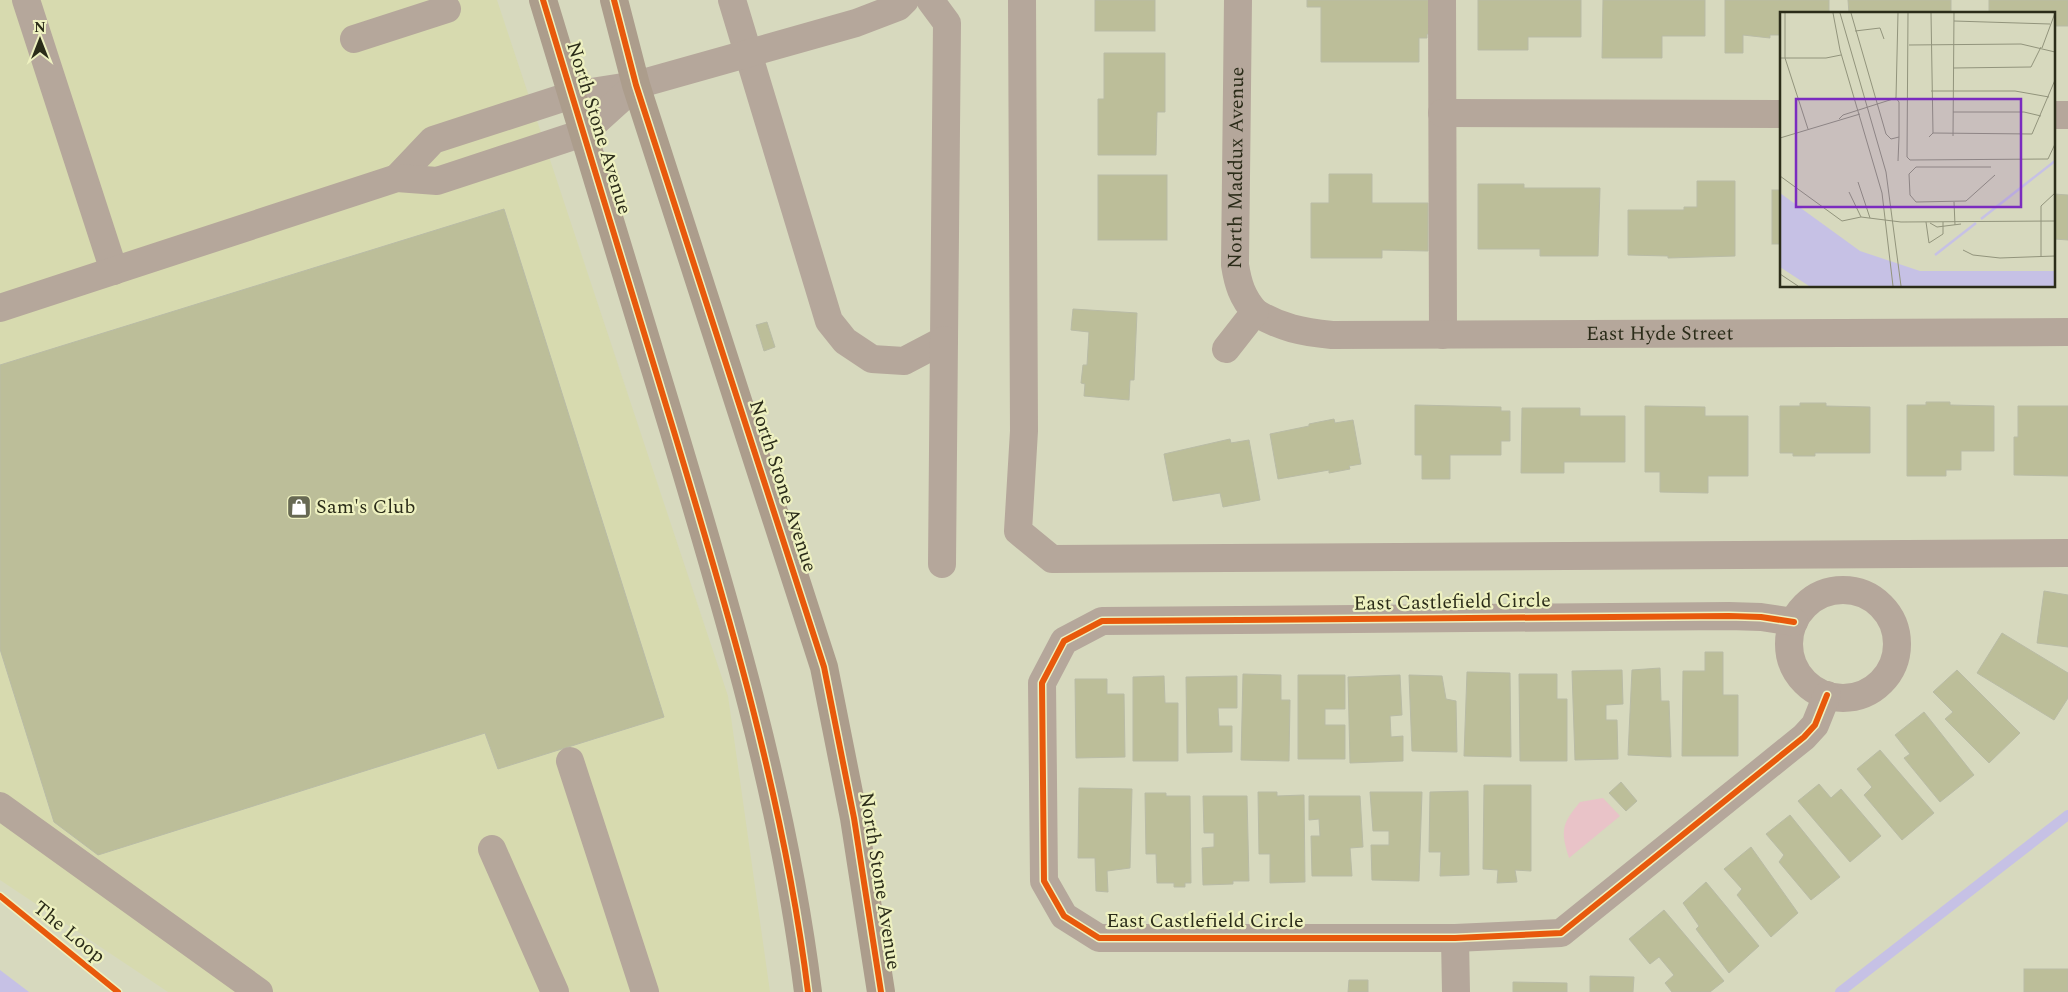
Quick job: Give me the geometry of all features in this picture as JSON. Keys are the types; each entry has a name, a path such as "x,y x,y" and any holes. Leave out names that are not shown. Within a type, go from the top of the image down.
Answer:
{"main road":[{"name":"North Stone Avenue","path":"543,0 727,609 764,756 788,862 808,992"},
{"name":"North Stone Avenue","path":"614,0 636,85 824,667 854,818 881,992"}],"street":[{"path":"26,0 114,271"},
{"path":"732,0 829,321 845,341 872,359 904,361 944,340"},
{"path":"397,178 433,140 572,95 636,85 856,23 898,7 905,0"},
{"path":"930,0 947,22 942,564"},
{"path":"1022,0 1024,432 1018,531 1052,559 2068,553"},
{"name":"North Maddux Avenue","path":"1238,0 1236,265 1239,286 1246,302 1256,312"},
{"path":"1442,0 1443,334"},
{"path":"354,39 447,8"},
{"path":"0,308 397,178 437,181 583,133 636,85"},
{"path":"1442,113 1780,114"},
{"path":"1226,349 1256,312"},
{"name":"East Hyde Street","path":"1256,312 1274,324 1304,332 1443,334 2068,332"},
{"path":"1842,589 1860,592 1876,601 1888,614 1895,630 1897,647 1894,665 1884,680 1870,691 1853,697 1835,698 1818,692 1804,681 1794,666 1789,649 1790,631 1794,622 1797,615 1809,602 1824,593 1842,589"},
{"name":"East Castlefield Circle","path":"1794,622 1761,617 1729,616 1102,621 1064,641 1042,683 1044,881 1064,916 1099,938 1455,938 1561,933 1804,737 1815,725 1827,695"},
{"path":"570,761 645,992"},
{"path":"0,806 260,992"},
{"path":"492,849 555,992"},
{"path":"1455,938 1456,992"}],"shaded area":[{"path":"0,0 497,0 728,696 770,992 168,992 0,880"},
{"path":"1603,798 1620,816 1569,858 1564,841 1564,828 1569,816 1580,802"},
{"path":"0,970 29,992 0,992"}],"building":[{"path":"1095,0 1155,0 1155,31 1095,31"},
{"path":"1307,0 1436,0 1436,34 1427,34 1427,38 1419,38 1419,62 1321,62 1321,7 1307,7"},
{"path":"1478,0 1581,0 1581,37 1528,37 1528,50 1478,50"},
{"path":"1603,0 1705,0 1705,36 1662,36 1662,58 1602,58"},
{"path":"1725,0 1829,0 1829,12 1780,12 1780,35 1770,35 1770,38 1743,35 1743,53 1725,53"},
{"path":"1848,0 1951,0 1951,12 1849,12"},
{"path":"1989,0 2068,0 2068,26 2056,26 2056,12 1989,12"},
{"path":"1104,53 1165,53 1165,112 1157,112 1156,155 1098,155 1098,99 1104,99"},
{"path":"1329,174 1372,174 1372,203 1428,203 1428,251 1382,250 1382,258 1311,258 1311,203 1329,203"},
{"path":"1098,175 1167,175 1167,240 1098,240"},
{"path":"1697,181 1735,181 1735,256 1668,258 1668,256 1628,255 1628,210 1684,210 1684,207 1697,207"},
{"path":"1478,184 1524,184 1524,188 1600,188 1598,256 1540,256 1540,249 1478,249"},
{"path":"1772,190 1780,190 1780,244 1772,244"},
{"path":"2056,194 2068,195 2068,240 2056,239"},
{"name":"Sam's Club","path":"504,209 664,717 498,769 485,733 98,855 54,822 0,649 0,365"},
{"path":"1073,309 1137,313 1134,380 1130,380 1129,400 1084,396 1085,384 1081,383 1083,365 1087,365 1089,332 1071,330"},
{"path":"767,322 775,347 764,351 756,325"},
{"path":"1926,402 1950,402 1950,405 1994,406 1994,451 1961,451 1961,470 1946,470 1946,476 1907,476 1907,405 1926,405"},
{"path":"1800,403 1826,403 1826,406 1870,407 1870,453 1815,453 1815,456 1793,456 1793,453 1780,453 1780,406 1800,406"},
{"path":"1415,405 1501,407 1501,411 1510,411 1510,441 1501,441 1501,455 1450,455 1450,479 1422,479 1422,455 1415,455"},
{"path":"1645,406 1705,407 1705,416 1748,416 1748,476 1708,476 1708,493 1660,492 1660,472 1645,472"},
{"path":"2018,406 2068,406 2068,476 2014,475 2014,437 2018,437"},
{"path":"1522,408 1580,408 1580,416 1625,416 1625,462 1564,462 1564,473 1521,473"},
{"path":"1334,419 1335,423 1353,420 1361,464 1349,466 1350,469 1329,473 1329,470 1278,479 1270,434"},
{"path":"1230,439 1231,443 1249,440 1260,500 1223,507 1220,493 1173,501 1164,454"},
{"path":"2044,591 2068,595 2068,647 2037,643"},
{"path":"2002,633 2068,673 2068,698 2054,720 1977,673"},
{"path":"1705,652 1723,652 1723,695 1738,695 1738,756 1682,756 1683,671 1705,671"},
{"path":"1660,668 1661,701 1669,701 1671,757 1628,755 1632,670"},
{"path":"1622,670 1623,704 1606,705 1606,720 1617,720 1618,759 1575,760 1572,671"},
{"path":"1957,670 2020,733 1989,763 1945,719 1953,712 1933,692"},
{"path":"1467,672 1510,673 1511,757 1464,756"},
{"path":"1243,674 1281,675 1281,700 1290,700 1289,761 1241,760"},
{"path":"1519,674 1557,674 1557,699 1567,699 1567,761 1520,761"},
{"path":"1298,675 1345,675 1345,709 1325,709 1325,725 1345,725 1345,759 1298,759"},
{"path":"1400,675 1402,715 1390,716 1391,737 1403,736 1403,761 1350,763 1348,677"},
{"path":"1409,675 1442,676 1446,699 1456,701 1457,752 1412,751"},
{"path":"1164,676 1165,703 1178,703 1178,761 1133,761 1133,677"},
{"path":"1237,676 1237,708 1218,708 1219,726 1232,726 1232,752 1187,753 1186,677"},
{"path":"1075,679 1107,679 1107,694 1124,694 1125,757 1076,758"},
{"path":"1924,712 1974,775 1940,802 1904,758 1910,754 1895,735"},
{"path":"1880,750 1934,813 1902,840 1864,795 1872,787 1857,769"},
{"path":"1621,782 1637,801 1626,811 1609,793"},
{"path":"1819,784 1831,798 1841,789 1881,836 1850,862 1798,801"},
{"path":"1484,785 1531,785 1531,871 1515,870 1517,882 1497,883 1498,870 1483,869"},
{"path":"1079,788 1132,789 1130,868 1107,871 1108,892 1096,891 1095,858 1078,858"},
{"path":"1468,791 1469,875 1440,876 1441,852 1429,852 1430,792"},
{"path":"1258,792 1277,792 1277,796 1304,795 1305,882 1270,883 1270,854 1259,854"},
{"path":"1370,792 1422,792 1419,881 1372,880 1371,845 1389,845 1389,831 1373,831"},
{"path":"1145,793 1166,793 1166,796 1190,796 1191,883 1185,883 1185,887 1174,887 1174,883 1157,883 1156,854 1146,854"},
{"path":"1203,796 1247,796 1249,881 1233,881 1233,884 1203,885 1202,848 1214,847 1214,833 1204,833"},
{"path":"1309,796 1360,796 1363,847 1350,848 1352,876 1312,876 1311,836 1320,836 1319,819 1309,820"},
{"path":"1790,815 1840,877 1811,900 1779,862 1784,855 1766,834"},
{"path":"1751,847 1798,913 1771,937 1737,895 1742,889 1724,869"},
{"path":"1706,882 1759,946 1729,973 1696,929 1699,926 1683,903"},
{"path":"1664,910 1724,981 1710,992 1672,992 1665,983 1674,975 1659,957 1650,964 1629,939"},
{"path":"2024,969 2068,969 2068,992 2024,992"},
{"path":"1590,976 1634,977 1633,992 1590,992"},
{"path":"1349,980 1368,980 1368,992 1348,992"},
{"path":"1513,982 1567,983 1567,992 1513,992"}],"waterway":[{"path":"1840,992 2068,815"}],"cycle path":[{"path":"543,0 714,565 752,706 784,848 798,920 808,992"},
{"path":"614,0 636,85 824,667 854,818 881,992"},
{"path":"1794,622 1761,617 1729,616 1102,621 1064,641 1042,683 1044,881 1064,916 1099,938 1455,938 1561,933 1804,737 1815,725 1827,695"},
{"name":"The Loop","path":"0,896 118,992"}],"place":[{"name":"Sam's Club","path":"299,507"}]}
